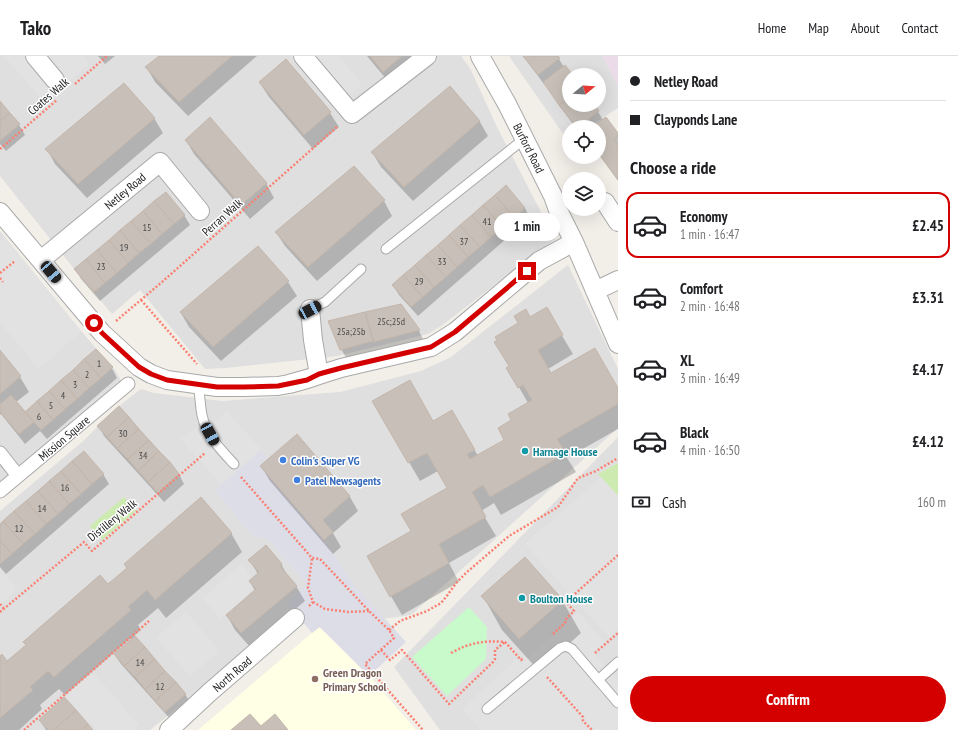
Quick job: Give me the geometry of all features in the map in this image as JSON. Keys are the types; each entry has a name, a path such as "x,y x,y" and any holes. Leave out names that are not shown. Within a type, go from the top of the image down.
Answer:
{"street":[{"path":"35,56 55,80"},
{"path":"303,56 352,114 427,56"},
{"name":"Burford Road","path":"480,56 507,104 553,196 618,344"},
{"name":"Netley Road","path":"41,260 160,162 200,211"},
{"path":"606,204 618,222"},
{"path":"0,212 102,333 139,367 151,374 167,380 217,387 278,386 307,380 319,374 341,368 431,347 455,332 539,261 574,242"},
{"path":"595,291 618,280"},
{"path":"310,310 313,340 319,374"},
{"name":"Mission Square","path":"0,491 128,384"},
{"path":"0,453 18,476"},
{"name":"North Road","path":"169,730 295,618"}],"lane":[{"path":"386,249 524,139"},
{"path":"310,310 325,302 361,269"},
{"path":"198,384 202,416 205,425 216,444 234,464"},
{"path":"487,709 560,648 566,646 572,650 618,703"},
{"path":"598,680 618,662"}],"path":[{"name":"Coates Walk","path":"72,87 107,56"},
{"name":"Coates Walk","path":"0,149 60,97"},
{"name":"Perran Walk","path":"102,333 352,114"},
{"path":"0,278 3,282"},
{"path":"141,300 217,387"},
{"name":"Distillery Walk","path":"0,612 84,542 92,551 216,444"},
{"path":"389,630 400,621 427,611 441,603 457,582 467,572 509,536 558,507 578,478 596,471 618,458"},
{"path":"234,464 238,473 312,558 320,559 389,630 394,638 365,664 423,730"},
{"path":"551,636 565,623 565,620 574,611 566,602 618,554"},
{"path":"312,558 308,588 313,602 325,609 348,612 369,611"},
{"path":"295,618 313,602"},
{"path":"0,604 4,609"},
{"path":"24,730 149,621"},
{"path":"595,653 618,633"},
{"path":"450,654 463,647 492,641 505,642 521,660 523,658"},
{"path":"381,650 390,660 402,650 449,704 493,662 495,659 495,650 505,642"},
{"path":"538,666 583,717 584,721 592,730"}],"shaded area":[{"path":"0,56 461,56 470,68 497,127 555,239 441,326 428,334 337,356 205,369 140,290 112,314 0,176"},
{"path":"4,56 84,56 90,63 45,103"},
{"path":"290,56 339,56 362,84 334,108"},
{"path":"509,56 603,56 618,86 618,108 600,120 562,120 562,132"},
{"path":"603,56 618,56 618,86"},
{"path":"0,231 81,331 115,370 123,384 0,485"},
{"path":"5,238 81,331 39,369 0,323 0,242"},
{"path":"568,265 618,369 618,428 411,615 382,619 340,578 150,730 0,730 0,511 82,442 119,406 141,389 154,393 222,401 340,392 421,371 451,357"},
{"path":"227,411 261,450 221,485 181,439 196,427 211,424"},
{"path":"618,437 618,730 440,730 394,667"},
{"path":"261,450 268,459 260,466 324,540 355,586 406,642 369,676 320,627 312,633 287,603 307,584 267,538 253,536 214,490"},
{"path":"601,477 618,496 618,629 609,638 525,544"},
{"path":"242,564 252,577 247,581 253,589 244,599 220,619 203,598"},
{"path":"0,569 18,589 0,605"},
{"path":"186,612 219,651 190,676 156,638"},
{"path":"578,612 605,642 593,652 618,681 618,730 481,730 462,709 517,659 522,664"},
{"name":"Green Dragon Primary School","path":"319,627 374,681 416,730 198,730"},
{"path":"93,672 139,725 133,730 96,730 65,696"}],"green space":[{"path":"618,463 618,496 598,474"},
{"path":"124,497 136,511 102,540 90,526"},
{"path":"469,607 487,627 486,659 447,696 412,657"}],"building":[{"path":"159,56 232,56 179,102 145,67"},
{"path":"370,56 402,56 383,72"},
{"path":"523,56 558,56 560,58 538,75"},
{"path":"286,59 331,112 304,135 259,82"},
{"path":"565,65 567,68 562,68 562,103 559,105 543,82"},
{"path":"124,83 155,118 78,184 45,149"},
{"path":"450,86 480,121 404,187 371,152"},
{"path":"0,101 10,113 0,121"},
{"path":"564,112 598,112 587,120 571,120"},
{"path":"10,113 20,124 0,141 0,121"},
{"path":"210,117 267,183 241,205 185,140"},
{"path":"606,117 618,133 618,136 613,139 618,145 618,180 606,163 606,120 602,120"},
{"path":"354,166 385,200 308,267 275,232"},
{"path":"506,185 525,208 514,218 495,195"},
{"path":"166,192 185,215 174,224 154,201"},
{"path":"495,195 514,218 503,228 483,205"},
{"path":"154,201 174,224 162,234 143,211"},
{"path":"483,205 503,228 491,237 472,215"},
{"path":"143,211 162,234 151,244 131,221"},
{"path":"472,215 491,237 480,247 460,225"},
{"path":"131,221 151,244 139,253 120,230"},
{"path":"460,225 480,247 468,257 449,235"},
{"path":"120,230 139,253 128,263 109,240"},
{"path":"449,235 468,257 457,267 438,245"},
{"path":"109,240 128,263 117,273 97,250"},
{"path":"438,245 457,267 446,277 426,255"},
{"path":"258,246 289,281 213,347 180,312"},
{"path":"97,250 117,273 105,283 86,259"},
{"path":"426,255 446,277 434,287 415,265"},
{"path":"86,259 105,283 94,292 74,269"},
{"path":"415,265 434,287 423,297 403,275"},
{"path":"403,275 423,297 411,307 392,285"},
{"path":"401,304 420,330 374,342 365,312"},
{"name":"Harnage House","path":"547,307 563,335 538,350 551,373 595,348 618,388 618,404 557,439 566,453 490,497 483,485 472,492 486,517 439,544 449,563 390,597 367,556 411,531 401,514 447,488 427,453 408,463 372,401 410,380 433,421 452,410 475,450 467,454 470,459 504,440 498,428 511,420 508,414 532,400 523,385 518,388 506,368 509,366 494,342 497,340 495,337 518,323 514,316 526,309 530,317"},
{"path":"365,312 373,341 340,350 328,321"},
{"path":"96,349 113,367 101,378 84,359"},
{"path":"0,350 21,376 0,394"},
{"path":"84,359 101,378 89,388 73,370"},
{"path":"73,370 89,388 77,399 61,380"},
{"path":"61,380 77,399 65,409 49,391"},
{"path":"49,391 65,409 53,420 37,401"},
{"path":"11,395 34,422 19,434 0,412 0,404"},
{"path":"37,401 53,420 41,430 25,412"},
{"path":"119,406 129,417 107,437 97,426"},
{"path":"129,417 139,429 117,448 107,437"},
{"path":"139,429 149,440 128,459 117,448"},
{"path":"297,434 350,496 323,520 333,532 324,540 260,466"},
{"path":"149,440 159,451 138,471 128,459"},
{"path":"84,451 104,474 92,484 72,461"},
{"path":"159,451 170,462 148,482 138,471"},
{"path":"72,461 92,484 81,494 61,471"},
{"path":"170,462 179,474 158,493 148,482"},
{"path":"61,471 81,494 69,504 49,481"},
{"path":"49,481 69,504 58,514 38,491"},
{"path":"38,491 58,514 46,524 26,501"},
{"path":"201,497 232,533 155,600 147,590 128,607 131,610 54,677 48,671 30,687 33,690 0,718 0,656 2,654 7,661 26,645 23,642 100,575 108,584 127,568 124,564"},
{"path":"26,501 46,524 35,534 14,511"},
{"path":"14,511 35,534 23,544 3,521"},
{"path":"3,521 23,544 12,554 0,541 0,524"},
{"path":"0,541 12,554 0,564"},
{"path":"266,545 282,564 280,566 297,586 241,633 226,615 256,589 249,581 259,572 248,560"},
{"name":"Boulton House","path":"525,557 563,600 519,639 481,596"},
{"path":"135,636 145,647 124,666 114,654"},
{"path":"145,647 155,659 135,677 124,666"},
{"path":"155,659 165,671 145,689 135,677"},
{"path":"165,671 176,682 155,701 145,689"},
{"path":"176,682 186,694 165,712 155,701"},
{"path":"64,697 76,710 54,730 48,730 39,720"},
{"path":"76,710 88,724 81,730 54,730"},
{"path":"250,714 261,726 275,714 288,730 231,730"},
{"path":"88,724 93,730 81,730"}],"place":[{"name":"Harnage House","path":"525,451"},
{"name":"Colin's Super VG","path":"283,460"},
{"name":"Patel Newsagents","path":"297,480"},
{"name":"Boulton House","path":"522,598"},
{"name":"Green Dragon Primary School","path":"315,679"}],"route":[{"path":"94,323 102,333 139,367 151,374 167,380 217,387 278,386 307,380 319,374 341,368 431,347 455,332 527,271"}]}
